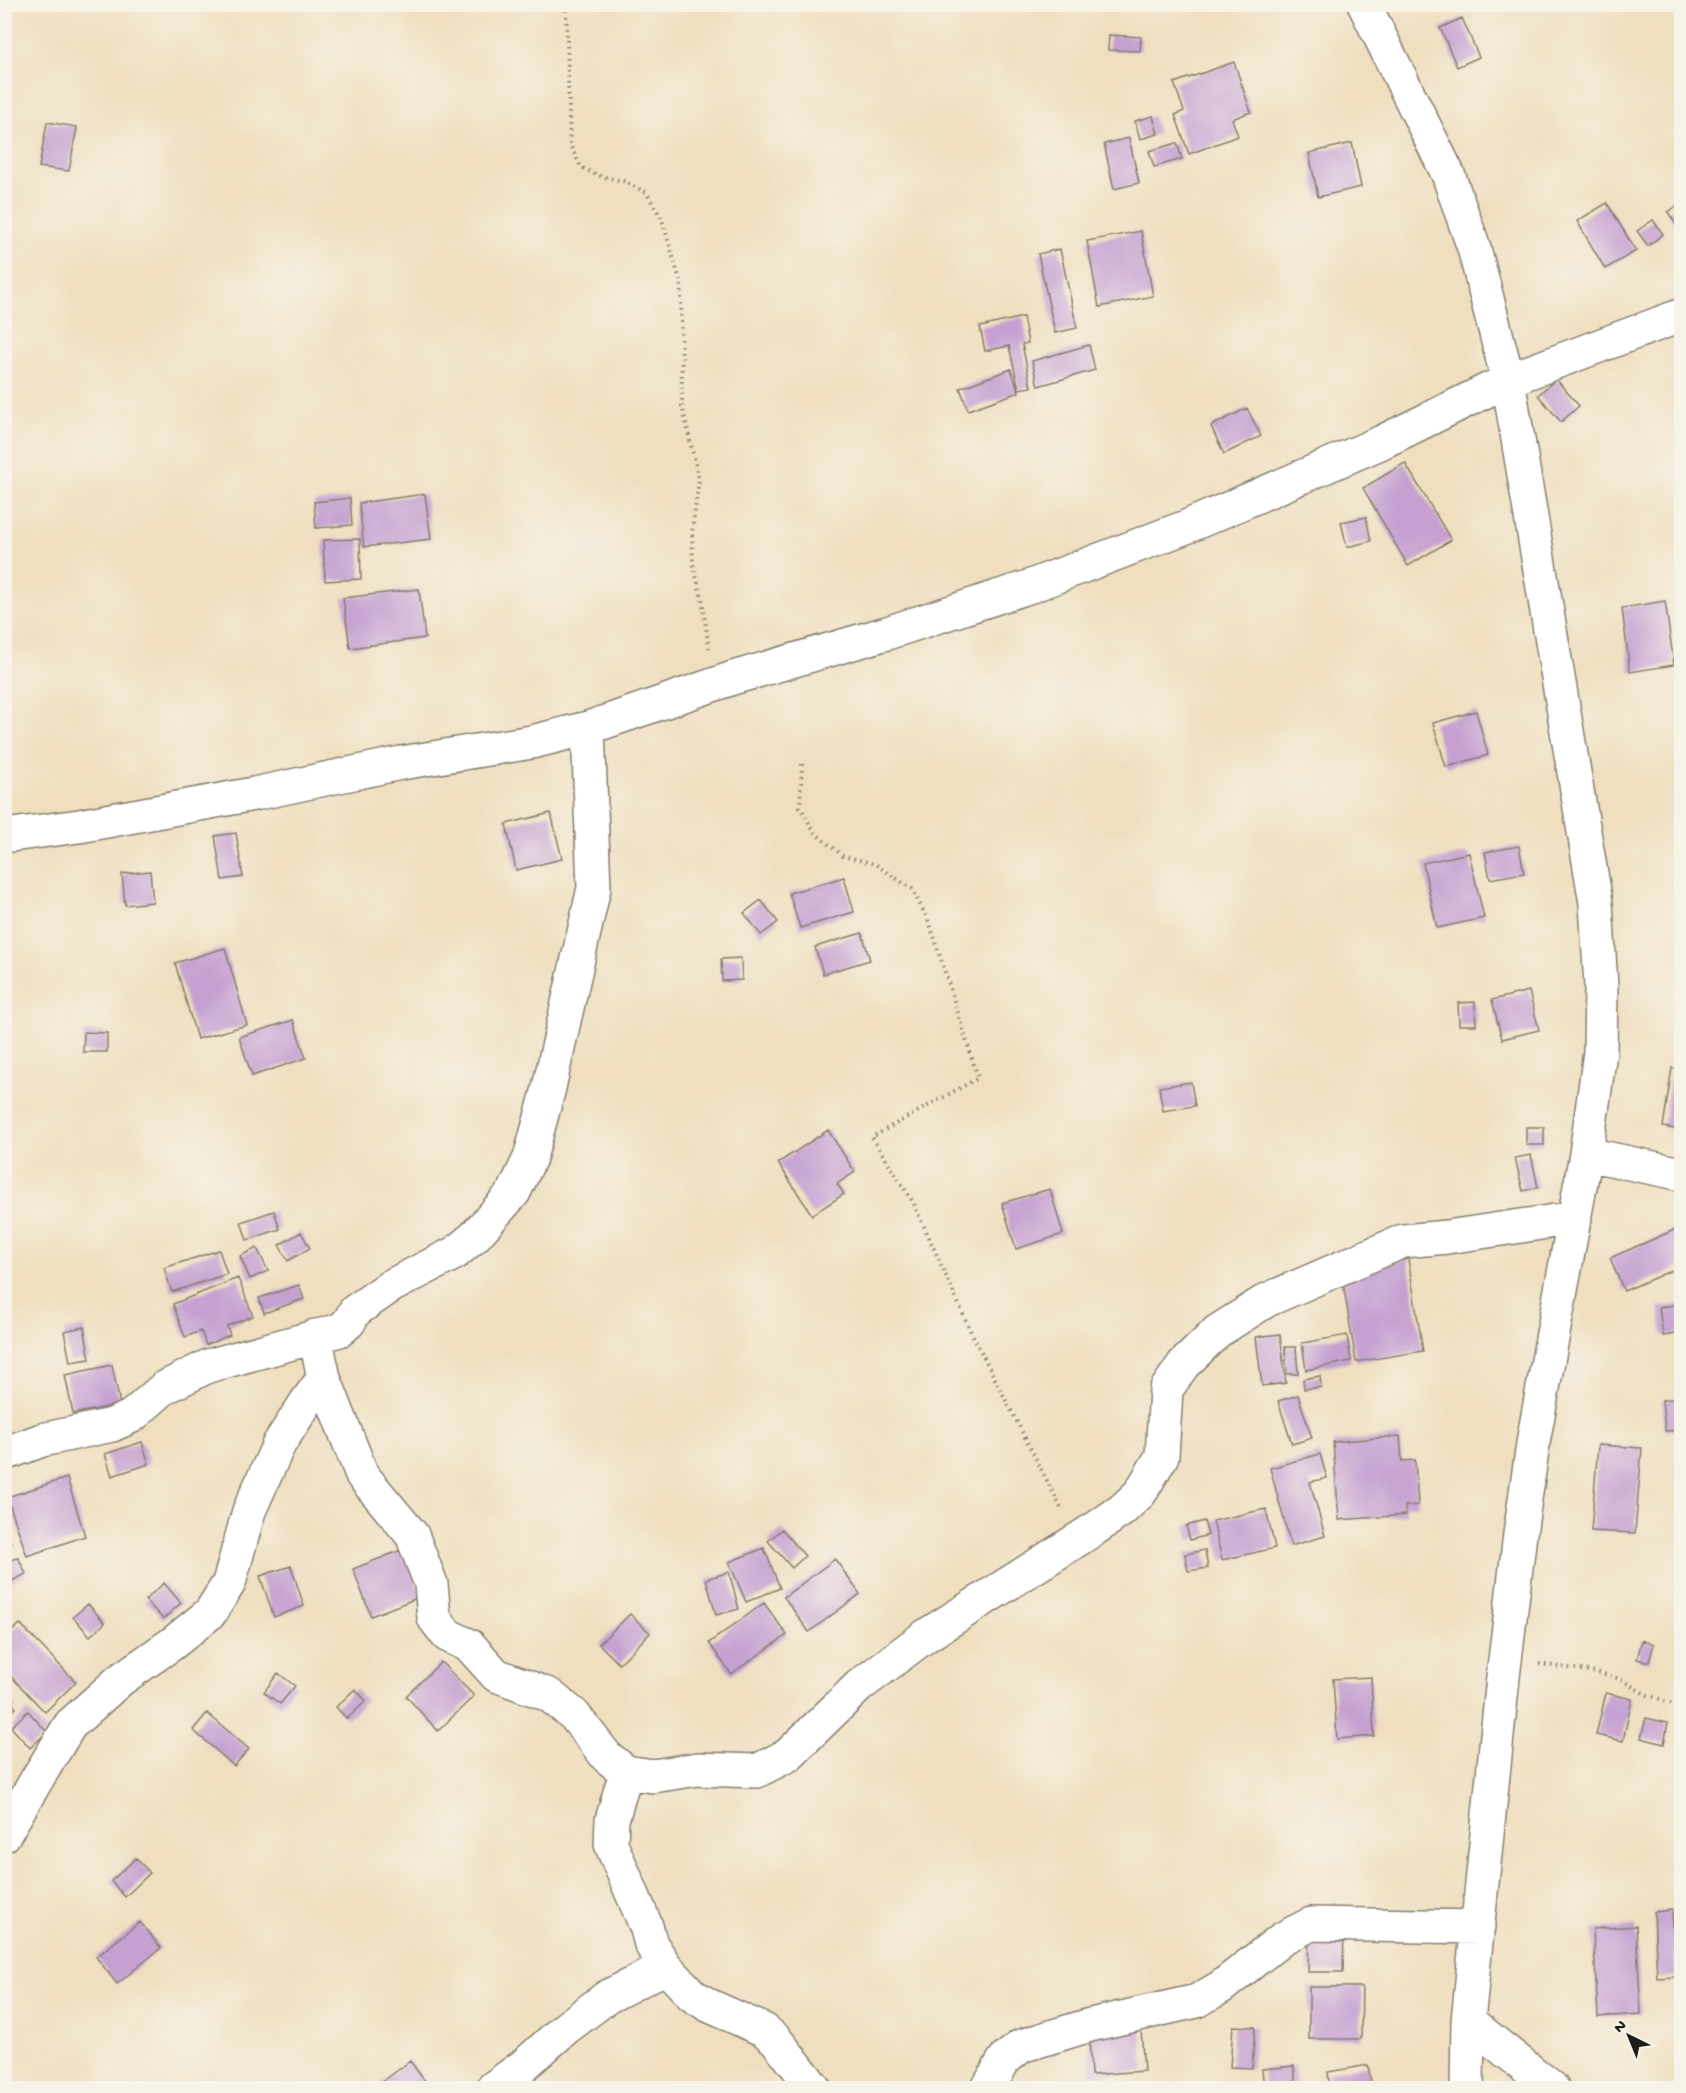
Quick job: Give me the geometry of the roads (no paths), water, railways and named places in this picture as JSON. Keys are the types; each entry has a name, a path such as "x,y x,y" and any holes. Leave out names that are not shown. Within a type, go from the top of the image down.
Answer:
{"street":[{"path":"1364,4 1448,174 1474,248 1508,380 1596,903 1601,987 1600,1052 1586,1154 1534,1437 1505,1659 1468,2021 1467,2088"},
{"path":"4,836 79,826 254,794 401,763 532,742 588,728 714,685 887,633 1031,586 1186,527 1382,442 1508,380 1682,315"},
{"path":"4,1454 42,1440 112,1425 132,1416 164,1388 208,1366 340,1330 349,1322 355,1311 391,1286 455,1253 474,1237 514,1192 530,1158 548,1092 594,888 588,728"},
{"path":"1586,1154 1682,1174"},
{"path":"315,1336 324,1378 362,1475 412,1535 431,1584 434,1618 447,1635 470,1646 496,1675 549,1695 574,1715 607,1757 626,1772 653,1776 698,1768 757,1771 788,1755 859,1686 924,1637 1078,1540 1122,1510 1140,1493 1161,1456 1166,1390 1183,1365 1218,1331 1267,1300 1403,1241 1447,1237 1575,1218"},
{"path":"4,1835 70,1725 120,1680 173,1643 210,1613 229,1583 249,1511 279,1444 324,1378"},
{"path":"626,1772 612,1820 611,1844 646,1926 651,1944 666,1967 692,1995 708,2005 764,2030 776,2040 814,2088"},
{"path":"988,2088 1005,2060 1021,2046 1090,2025 1197,2001 1221,1987 1282,1939 1311,1923 1478,1927"},
{"path":"493,2088 607,1997 666,1967"},
{"path":"1468,2021 1552,2088"}]}
